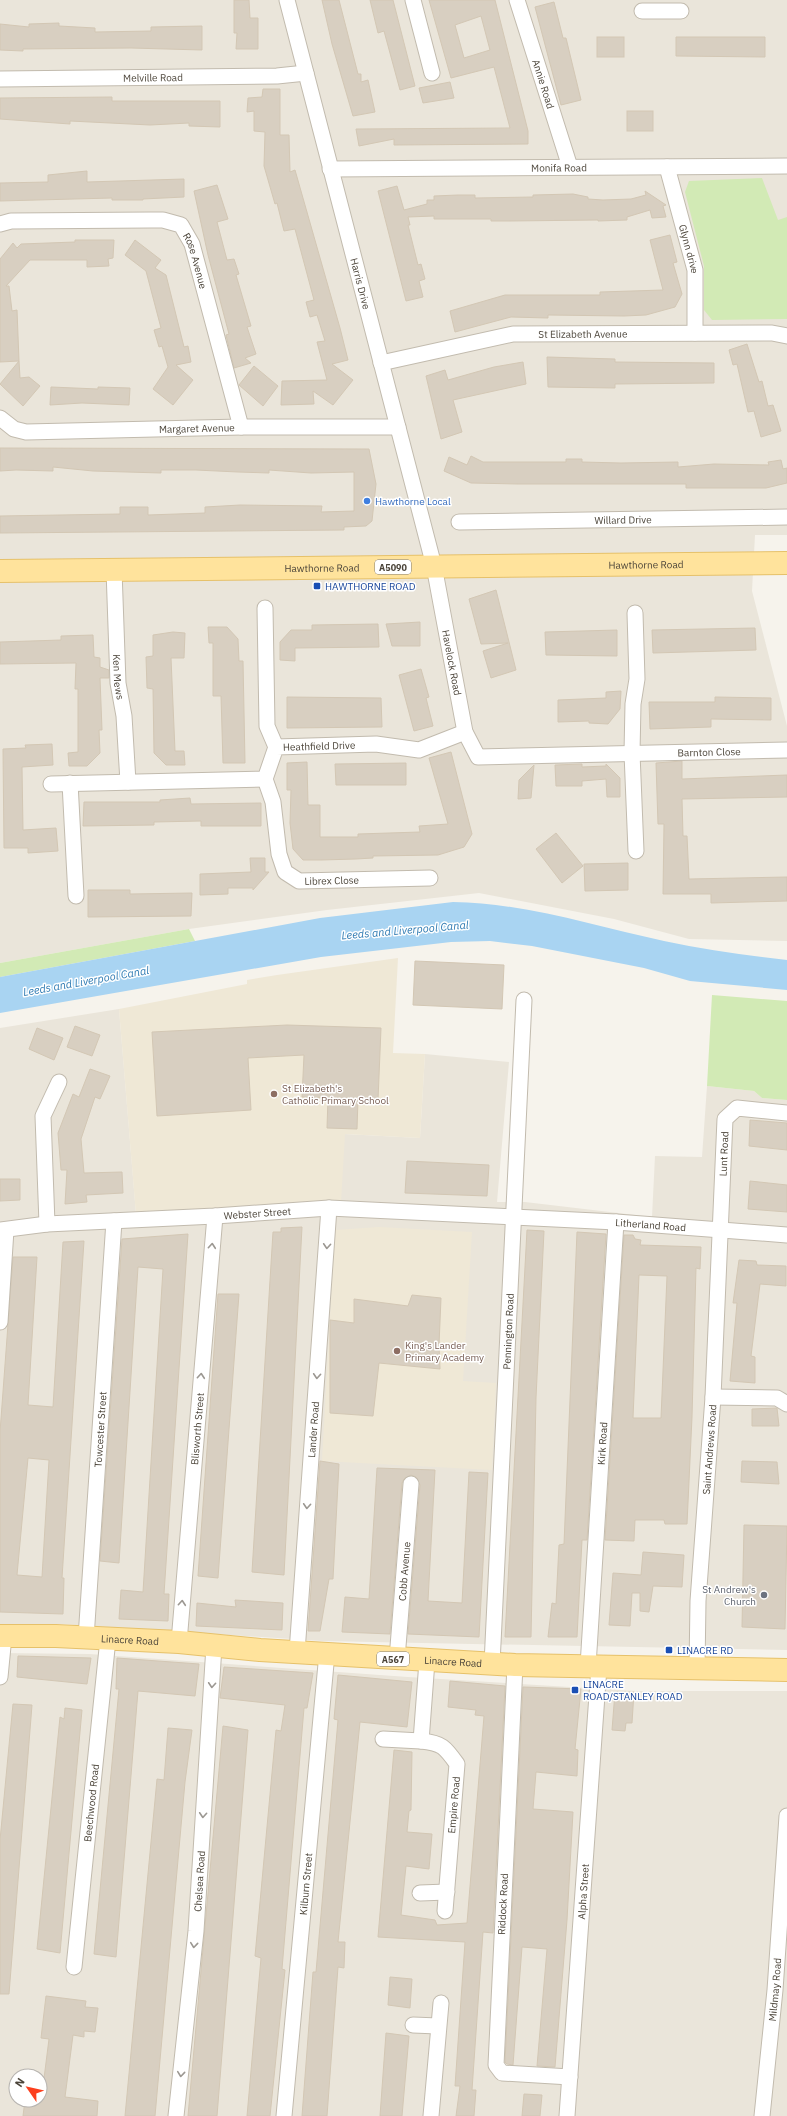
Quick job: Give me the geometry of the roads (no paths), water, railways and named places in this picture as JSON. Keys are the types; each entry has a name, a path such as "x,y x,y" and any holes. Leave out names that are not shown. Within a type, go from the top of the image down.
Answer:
{"main road":[{"name":"Hawthorne Road","path":"0,571 787,563"},
{"name":"Linacre Road","path":"2,1636 56,1636 179,1642 214,1646 397,1659 515,1665 787,1670"}],"street":[{"name":"Harris Drive","path":"287,0 434,566"},
{"path":"413,0 432,73"},
{"name":"Annie Road","path":"517,0 570,167"},
{"path":"642,11 659,6 681,11"},
{"name":"Melville Road","path":"0,79 277,76 306,73"},
{"name":"Glynn drive","path":"667,166 695,270 695,333"},
{"name":"Monifa Road","path":"330,169 787,166"},
{"name":"Rose Avenue","path":"0,224 11,221 157,220 181,225 192,244 241,427"},
{"name":"St Elizabeth Avenue","path":"381,363 514,334 772,333 787,336"},
{"name":"Margaret Avenue","path":"0,418 14,429 26,432 241,427 398,427"},
{"name":"Willard Drive","path":"459,522 787,517"},
{"name":"Havelock Road","path":"434,566 465,732 478,757"},
{"name":"Ken Mews","path":"114,570 118,683 124,716 128,782"},
{"path":"265,608 267,726 276,747"},
{"path":"635,613 637,679 633,704 632,753 636,851"},
{"name":"Heathfield Drive","path":"265,779 276,747 376,744 419,750 465,732"},
{"name":"Barnton Close","path":"478,757 787,750"},
{"path":"51,784 265,779"},
{"name":"Librex Close","path":"265,779 273,802 280,854 285,872 299,881 430,878"},
{"path":"70,783 76,896"},
{"name":"Pennington Road","path":"492,1664 524,1000"},
{"path":"47,1224 43,1116 59,1082"},
{"name":"Lunt Road","path":"721,1231 725,1118 737,1108 787,1113"},
{"name":"Webster Street","path":"3,1230 47,1224 214,1216 330,1208 514,1217"},
{"name":"Lander Road","path":"297,1652 330,1208"},
{"name":"Blisworth Street","path":"179,1642 214,1216"},
{"name":"Litherland Road","path":"514,1217 616,1222 787,1235"},
{"name":"Towcester Street","path":"86,1638 114,1221"},
{"name":"Kirk Road","path":"593,1666 616,1222"},
{"path":"0,1322 3,1230"},
{"name":"Saint Andrews Road","path":"697,1668 698,1601 713,1397 721,1231"},
{"path":"713,1397 777,1398 787,1404"},
{"name":"Cobb Avenue","path":"397,1659 412,1484"},
{"path":"0,1677 2,1636"},
{"name":"Beechwood Road","path":"74,1967 108,1639"},
{"name":"Chelsea Road","path":"176,2116 196,1931 214,1646"},
{"name":"Kilburn Street","path":"284,2116 327,1653"},
{"path":"421,1740 427,1661"},
{"name":"Riddock Road","path":"515,1665 496,2065 502,2074 570,2077"},
{"name":"Alpha Street","path":"566,2116 570,2077 593,1666"},
{"name":"Empire Road","path":"383,1739 437,1742 446,1748 457,1764 446,1911"},
{"name":"Mildmay Road","path":"762,2116 775,1990 787,1816"},
{"path":"420,1892 447,1892"},
{"path":"431,2116 441,2003"},
{"path":"413,2025 438,2026"}],"water":[{"name":"Leeds and Liverpool Canal","path":"453,902 506,906 559,916 679,944 787,960 787,990 690,981 644,968 532,946 490,941 451,942 321,957 0,1013 0,977 320,918"}],"place":[{"name":"Hawthorne Local","path":"367,501"},
{"name":"HAWTHORNE ROAD","path":"317,586"},
{"name":"St Elizabeth's Catholic Primary School","path":"274,1094"},
{"name":"King's Lander Primary Academy","path":"397,1351"},
{"name":"St Andrew's Church","path":"764,1595"},
{"name":"LINACRE RD","path":"669,1650"},
{"name":"LINACRE ROAD/STANLEY ROAD","path":"575,1690"}]}
